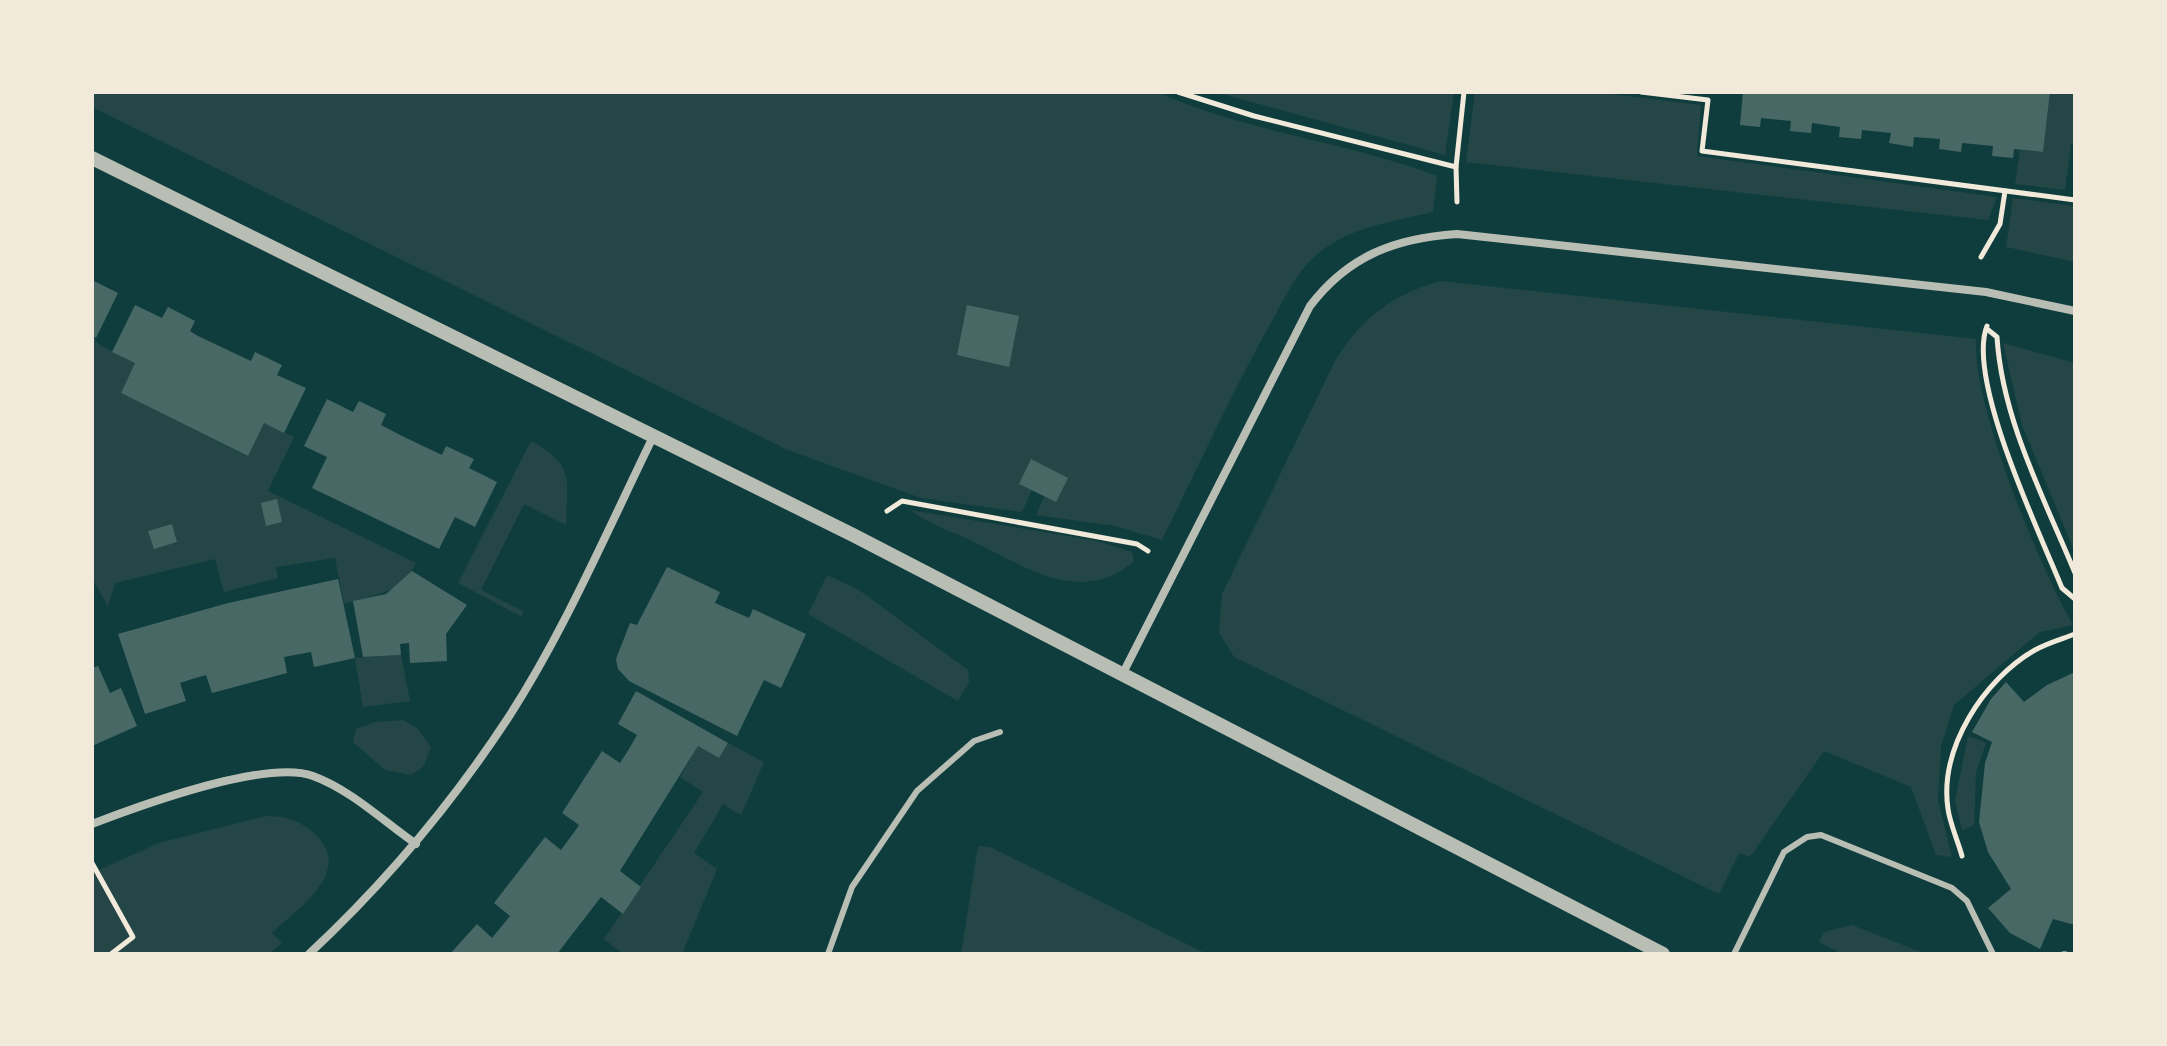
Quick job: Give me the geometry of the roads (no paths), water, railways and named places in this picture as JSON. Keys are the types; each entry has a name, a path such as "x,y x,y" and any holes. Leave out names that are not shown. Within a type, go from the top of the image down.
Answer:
{"street":[{"path":"92,158 853,535 1663,954"},
{"path":"1121,676 1310,306 1327,283 1350,264 1387,246 1426,236 1457,234 1986,292 2075,311"},
{"path":"309,954 416,844 508,717 548,651 653,437"},
{"path":"92,824 246,778 309,775 337,787 416,844"}],"lane":[{"path":"828,954 852,887 917,791 974,741 1000,732"},
{"path":"1734,954 1784,852 1807,837 1821,835 1952,888 1967,901 1993,954"}]}
